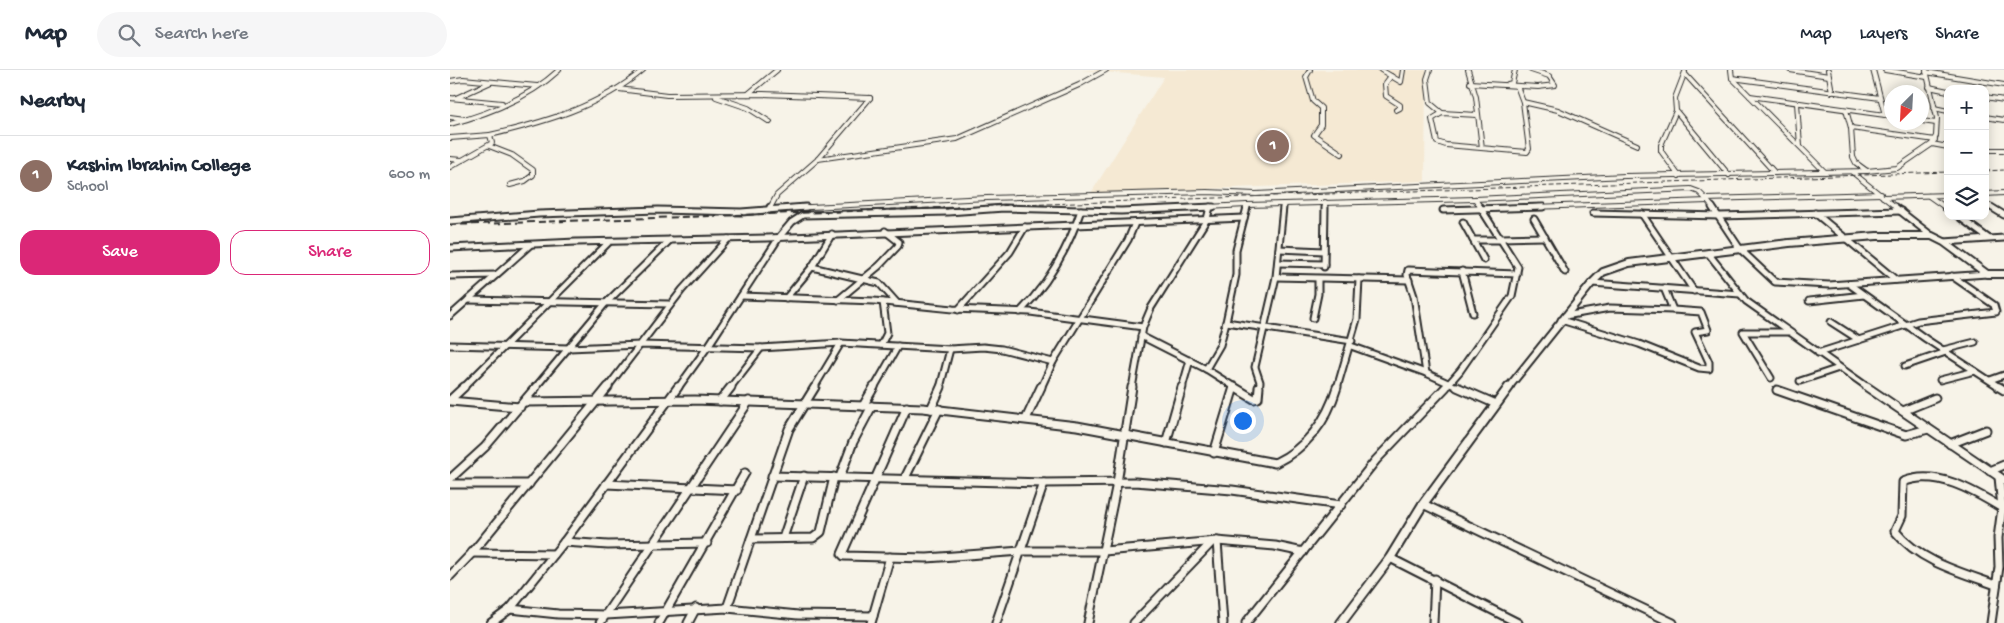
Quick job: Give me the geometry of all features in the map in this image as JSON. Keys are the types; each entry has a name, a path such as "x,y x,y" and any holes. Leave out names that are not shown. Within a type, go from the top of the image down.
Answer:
{"street":[{"path":"450,124 467,119 504,103 537,86 559,70"},
{"path":"450,138 490,135 554,118 619,89 643,70"},
{"path":"748,94 777,70"},
{"path":"818,159 957,139 1079,85 1106,70"},
{"path":"1310,70 1306,77 1313,101 1321,108 1321,125 1314,135 1342,154"},
{"path":"1381,70 1401,82 1403,70"},
{"path":"1430,70 1427,79 1430,103 1442,113"},
{"path":"1468,70 1470,83 1476,98 1482,148"},
{"path":"1508,84 1512,83 1515,70"},
{"path":"1470,83 1538,87 1555,85 1548,76 1531,70"},
{"path":"1730,70 1732,78 1825,172"},
{"path":"1790,70 1829,76"},
{"path":"1828,70 1832,92"},
{"path":"1873,70 1884,112"},
{"path":"1885,70 1926,73 2004,85"},
{"path":"1678,176 1661,151 1664,136 1676,111 1676,98 1685,72 1775,173"},
{"path":"1391,76 1385,84 1386,96 1400,105 1400,108 1396,110"},
{"path":"1732,78 1880,98"},
{"path":"450,81 463,79 537,86"},
{"path":"450,100 492,82"},
{"path":"1477,115 1442,113 1432,119 1437,142 1527,152 1529,149 1523,102 1517,86"},
{"path":"450,221 539,214 768,210 825,205 987,198 1207,192 1256,194 1678,176 1867,171 1897,168 1933,142 1936,123 1929,87 1944,89"},
{"path":"619,89 661,95 714,96 748,94 870,98 818,159 798,175 771,202 768,210"},
{"path":"714,96 726,102 748,108 770,122"},
{"path":"1750,96 1884,115"},
{"path":"1989,98 2004,100"},
{"path":"455,99 504,103"},
{"path":"1523,102 1558,110 1637,145"},
{"path":"1797,103 1800,146"},
{"path":"1934,108 1944,110"},
{"path":"1846,110 1851,128 1853,157 1856,163 1867,171"},
{"path":"1676,111 1729,175"},
{"path":"450,117 467,119"},
{"path":"1989,118 2004,120"},
{"path":"1929,122 1936,123"},
{"path":"1851,128 1944,145"},
{"path":"450,167 492,144 490,135"},
{"path":"489,146 512,155 533,170 533,175 530,178 510,185"},
{"path":"1989,150 2004,150"},
{"path":"450,159 462,160"},
{"path":"1851,172 1932,236 1944,242 1987,274"},
{"path":"491,623 510,609 564,542 667,400 709,346 792,220 808,214 948,212 1004,208 1081,210 1210,207 1325,202 1475,199 1691,189 1699,192 1707,200 1720,216 1740,249 1776,282 1808,286 2004,274"},
{"path":"1989,194 2004,193"},
{"path":"1443,210 1707,200 1944,195"},
{"path":"1929,196 1944,206"},
{"path":"1246,623 1376,460 1414,422 1460,371 1512,296 1518,267 1475,199"},
{"path":"1278,263 1324,266 1325,202"},
{"path":"1141,336 1190,360 1254,399 1258,398 1260,382 1254,367 1276,278 1283,204"},
{"path":"1206,369 1220,345 1226,322 1236,275 1236,250 1247,205"},
{"path":"1989,206 2004,215"},
{"path":"1088,623 1117,482 1123,434 1143,326 1151,308 1207,219 1210,207"},
{"path":"1020,312 1031,302 1052,275 1077,225 1081,210"},
{"path":"1593,213 1720,216 1901,211"},
{"path":"1815,213 1896,280"},
{"path":"1642,214 1694,291"},
{"path":"450,248 728,239 885,231 1244,218"},
{"path":"1534,218 1565,272"},
{"path":"1963,220 1989,239"},
{"path":"1026,419 1053,362 1128,240 1135,222"},
{"path":"1463,222 1484,260"},
{"path":"958,310 1010,252 1025,227"},
{"path":"838,300 863,280 898,246 899,242 885,231"},
{"path":"786,298 812,267 832,234"},
{"path":"1341,623 1390,558 1423,504 1496,404 1563,318 1603,272 1628,263 1740,249 1843,238 1932,236"},
{"path":"1473,240 1545,237"},
{"path":"1944,242 2004,238"},
{"path":"450,576 472,553 598,400 669,304 706,260 728,239"},
{"path":"450,478 485,447 525,402 605,304 671,240"},
{"path":"450,401 547,301 609,242"},
{"path":"450,316 530,245"},
{"path":"1279,249 1324,251"},
{"path":"1708,253 1746,301 1839,368 2002,478 2002,508 1998,538 1999,567 1991,623"},
{"path":"812,267 879,283 897,303"},
{"path":"1426,373 1408,270 1517,274"},
{"path":"1462,271 1473,313"},
{"path":"450,276 496,275"},
{"path":"1818,353 1906,325 1996,312 1997,310 1994,305 1952,276"},
{"path":"1276,278 1409,280"},
{"path":"1313,318 1318,294 1318,279"},
{"path":"525,402 667,400 804,403 931,409 1026,419 1123,434 1214,453 1275,463 1283,460 1307,439 1330,411 1351,344 1360,300 1359,279"},
{"path":"1592,283 1740,294"},
{"path":"1849,284 1906,325 2004,390"},
{"path":"1664,288 1673,310"},
{"path":"1808,301 1864,295"},
{"path":"741,296 883,302 958,310 1020,312 1143,326"},
{"path":"468,300 669,304"},
{"path":"881,345 887,333 883,302"},
{"path":"1610,308 1701,312 1708,330 1694,331 1709,362 1709,369 1700,368 1639,344 1563,318 1610,308"},
{"path":"1226,322 1351,344 1426,373 1496,404"},
{"path":"1831,322 1860,340"},
{"path":"1771,378 1743,332 1788,332"},
{"path":"1905,366 1975,342"},
{"path":"450,345 568,348 640,345 761,348 840,343 950,349 983,347 1002,349 1053,362"},
{"path":"727,608 789,429 840,343"},
{"path":"863,406 898,346"},
{"path":"720,401 761,348"},
{"path":"931,409 942,383 950,349"},
{"path":"1166,443 1190,360"},
{"path":"1800,381 1839,368"},
{"path":"1940,380 1975,371"},
{"path":"1990,380 2004,375"},
{"path":"1214,453 1234,387"},
{"path":"1777,390 1906,435 1928,428"},
{"path":"1903,411 1935,398"},
{"path":"450,401 520,407"},
{"path":"600,623 655,543 688,489 749,402"},
{"path":"751,539 812,538 821,532 837,477 872,406"},
{"path":"906,407 888,444 842,554 850,558 928,558 1021,551 1104,551 1215,541 1276,546 1303,552"},
{"path":"905,478 939,410"},
{"path":"1950,444 1986,430"},
{"path":"1990,470 2004,465"},
{"path":"659,623 707,543 745,472"},
{"path":"772,476 874,477 1044,483 1117,482 1232,490 1341,505"},
{"path":"783,538 804,476"},
{"path":"1996,585 1922,556 1901,540 1895,531 1902,516 1903,482 1910,476 1924,477 1976,492 2002,508"},
{"path":"996,623 1044,483"},
{"path":"450,484 529,484"},
{"path":"606,484 737,490"},
{"path":"1423,504 1673,623"},
{"path":"1134,623 1215,541"},
{"path":"1215,541 1223,623"},
{"path":"564,542 608,545 707,543"},
{"path":"472,553 554,554"},
{"path":"510,609 558,614 606,615 696,608 727,608 872,620 890,557"},
{"path":"1390,558 1435,579 1518,623"},
{"path":"1433,623 1435,579"},
{"path":"688,623 696,608"},
{"path":"498,618 506,623"}],"shaded area":[{"path":"1081,70 1426,70 1425,181 1091,193 1164,77"}],"railway":[{"path":"1989,171 2004,170"},
{"path":"935,208 1944,172"},
{"path":"450,225 970,207"}],"place":[{"name":"Kashim Ibrahim College","path":"1273,146"}]}
